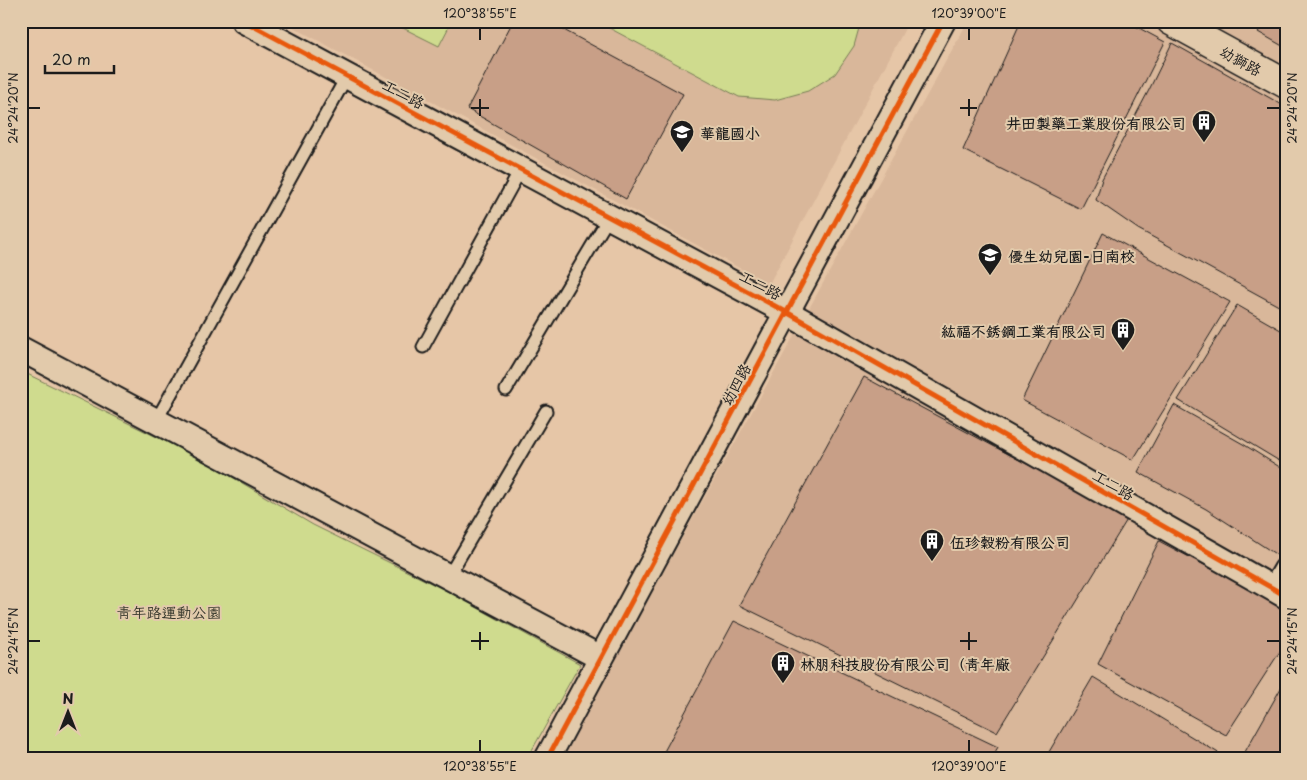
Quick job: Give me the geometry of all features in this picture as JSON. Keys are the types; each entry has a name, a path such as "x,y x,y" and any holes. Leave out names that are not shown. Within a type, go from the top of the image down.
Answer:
{"street":[{"name":"工二路","path":"244,21 788,312 1282,585"},
{"name":"幼四路","path":"546,759 943,21"},
{"name":"幼獅路","path":"1171,21 1286,84"},
{"path":"21,349 601,658"}],"lane":[{"path":"156,421 347,76"},
{"path":"423,347 521,169"},
{"path":"506,390 609,217"},
{"path":"448,577 546,411"}],"shaded area":[{"name":"華龍國小","path":"282,21 909,21 769,284"},
{"path":"968,21 1286,21 1286,759 560,759"}],"green space":[{"path":"389,21 452,21 439,46"},
{"path":"596,21 861,21 854,46 835,74 808,91 775,100 739,97"},
{"name":"青年路運動公園","path":"21,371 200,458 313,525 445,590 580,664 527,759 21,759"}],"building":[{"path":"513,21 547,21 683,94 626,199 467,109"},
{"path":"1021,21 1126,21 1165,42 1081,209 963,150"},
{"path":"1238,21 1257,21 1252,29"},
{"path":"1265,21 1286,21 1286,48 1258,32"},
{"name":"井田製藥工業股份有限公司","path":"1172,43 1286,107 1286,310 1138,229 1096,200 1102,179"},
{"name":"紘福不銹鋼工業有限公司","path":"1103,233 1230,302 1133,460 1022,400"},
{"path":"1237,305 1286,333 1286,465 1178,400"},
{"name":"伍珍穀粉有限公司","path":"864,377 1128,518 997,732 739,605"},
{"path":"1174,405 1286,471 1286,547 1280,557 1206,509 1138,472"},
{"path":"1159,541 1278,604 1286,611 1286,642 1226,735 1098,664"},
{"name":"林朋科技股份有限公司（青年廠","path":"734,621 998,747 991,759 660,759"},
{"path":"1093,677 1225,757 1224,759 1050,759 1046,757"},
{"path":"1286,679 1286,759 1241,759"}],"cycle path":[{"path":"244,21 788,313 1286,596"},
{"path":"547,759 943,21"}],"place":[{"name":"井田製藥工業股份有限公司","path":"1204,143"},
{"name":"華龍國小","path":"682,153"},
{"name":"優生幼兒園-日南校","path":"990,276"},
{"name":"紘福不銹鋼工業有限公司","path":"1123,351"},
{"name":"伍珍穀粉有限公司","path":"932,562"},
{"name":"林朋科技股份有限公司（青年廠","path":"783,684"}]}
